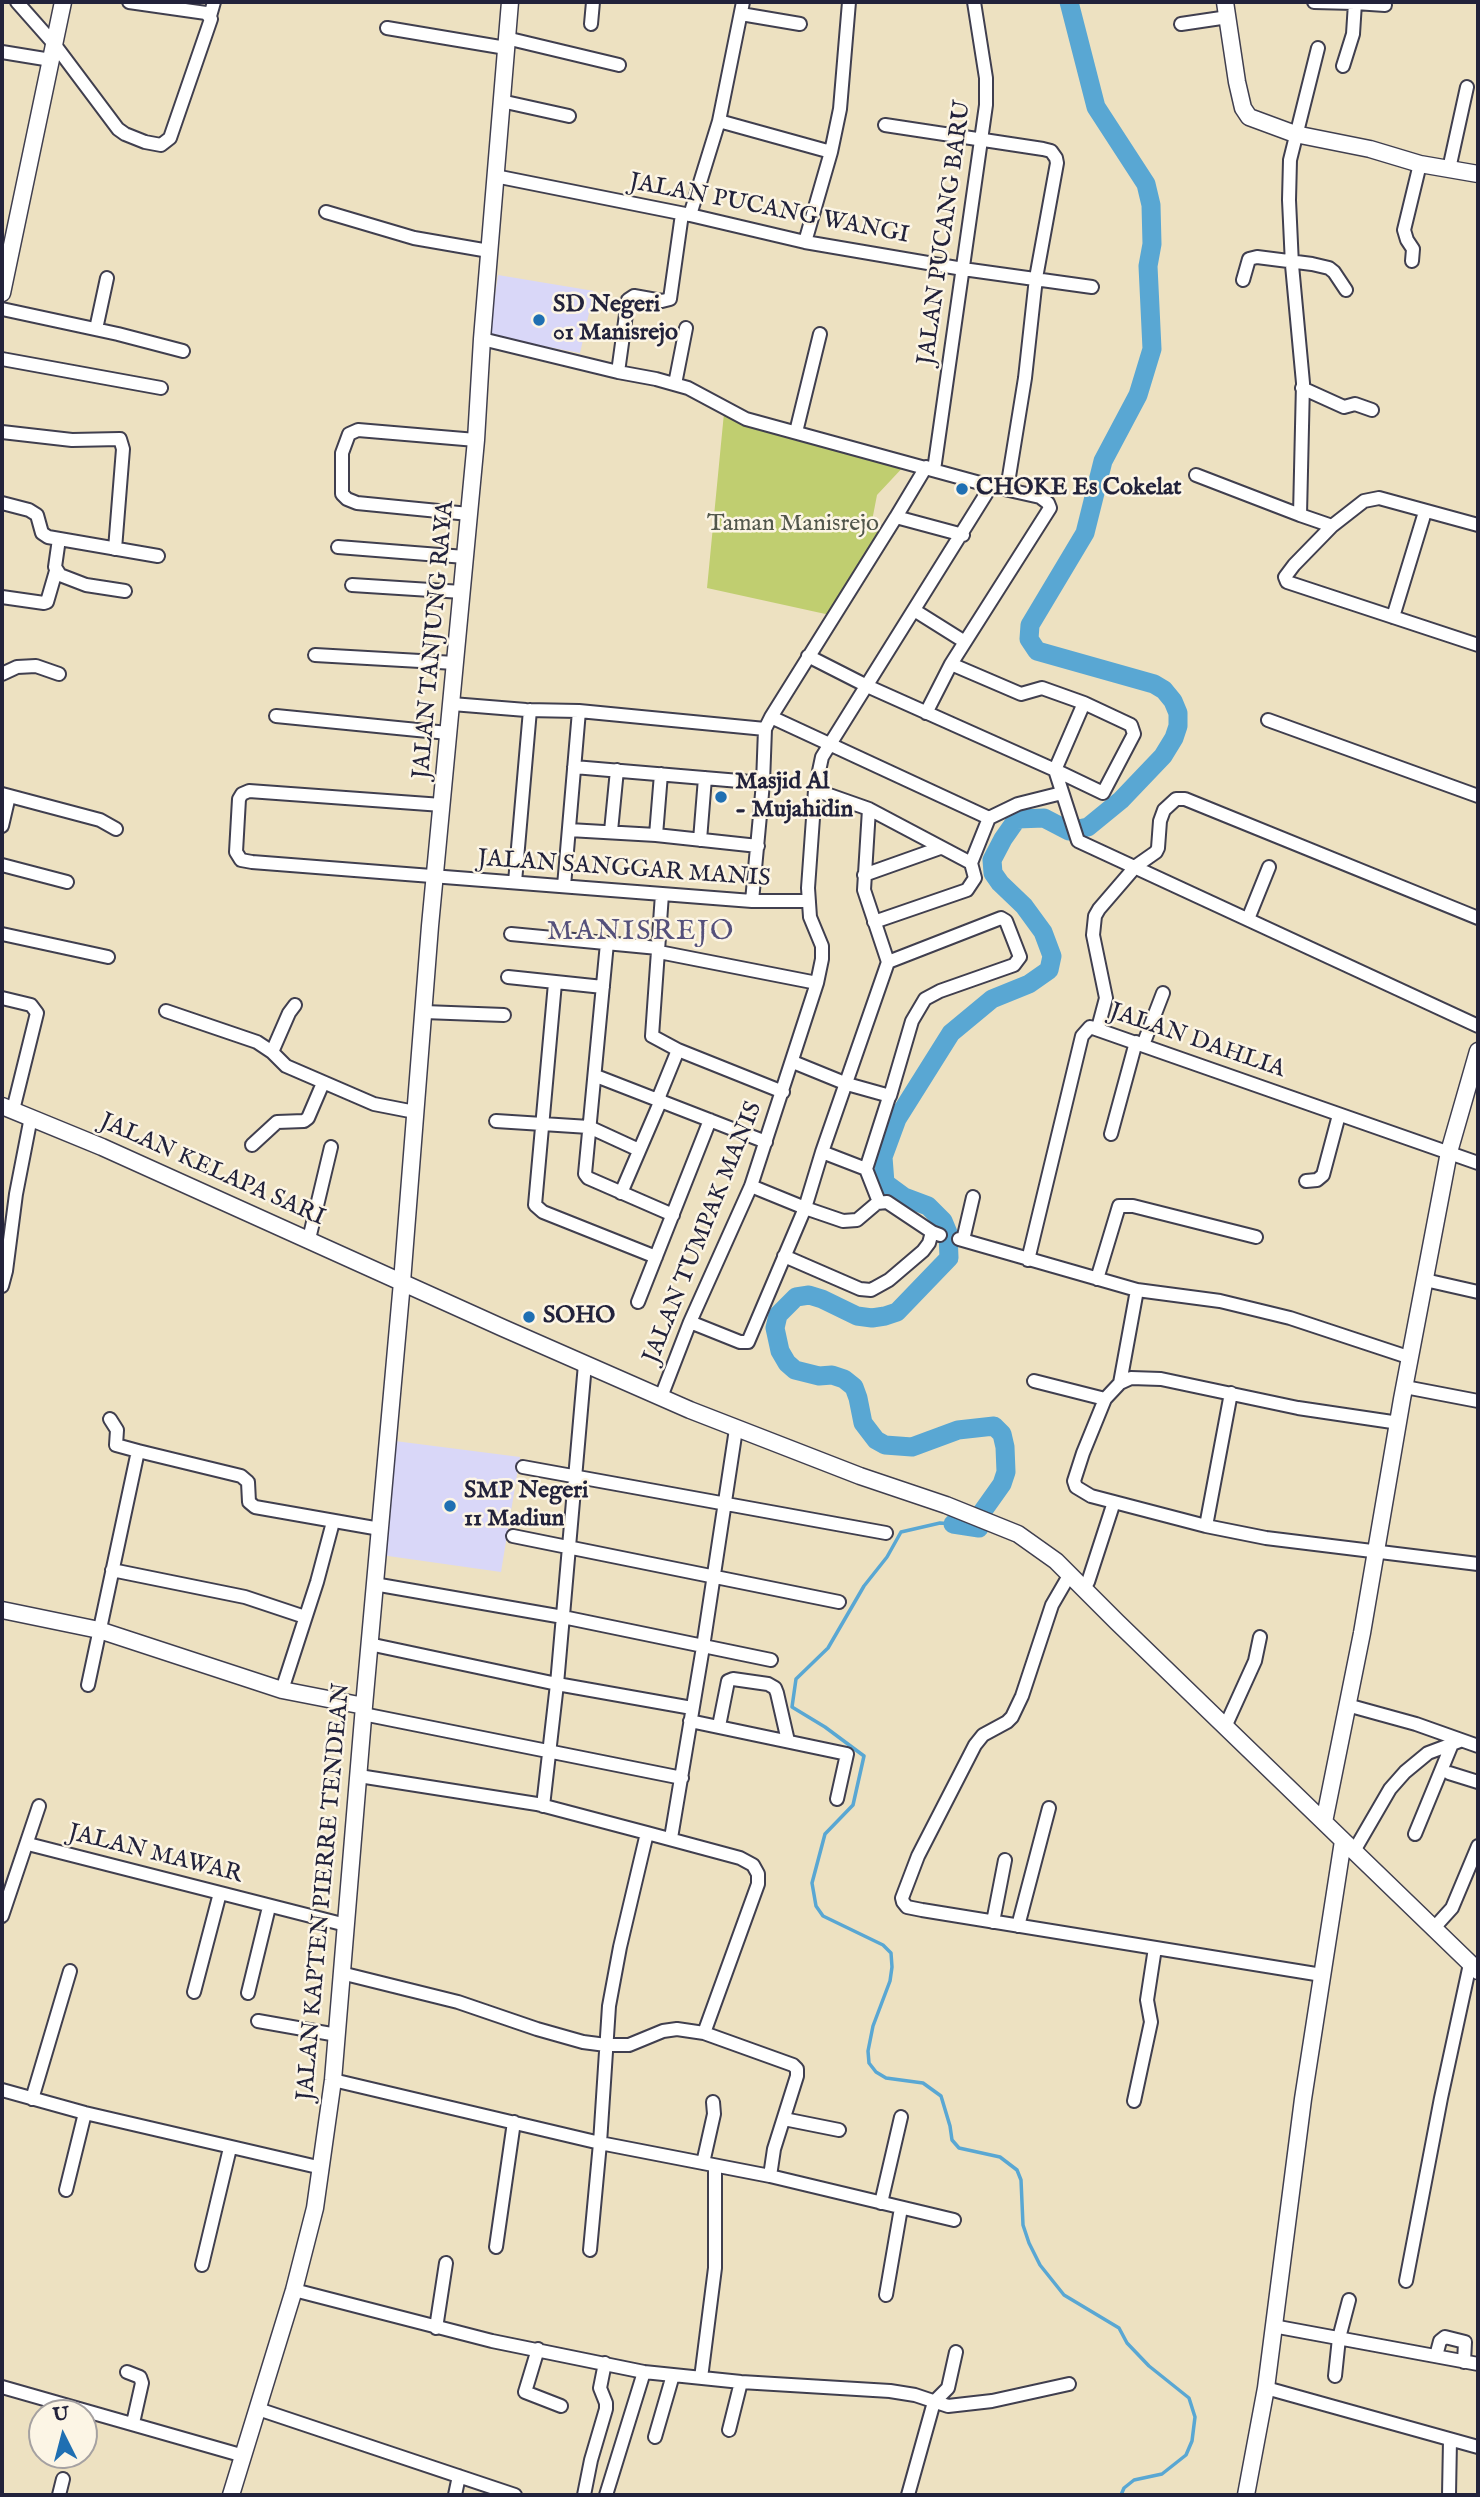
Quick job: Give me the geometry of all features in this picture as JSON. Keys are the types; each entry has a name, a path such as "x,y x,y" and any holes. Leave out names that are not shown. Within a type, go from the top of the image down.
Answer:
{"main road":[{"path":"2,293 63,2"},
{"name":"JALAN TANJUNG RAYA","path":"402,1282 448,733 476,440 510,2"},
{"path":"1226,10 1237,82 1246,115 1295,134 1370,149 1420,164 1478,174"},
{"path":"1324,1822 1377,1551 1449,1152 1478,1051"},
{"name":"JALAN KELAPA SARI","path":"8,1108 736,1429 1000,1526 1033,1544 1070,1574 1474,1967"},
{"name":"JALAN KAPTEN PIERRE TENDEAN","path":"231,2495 294,2290 315,2208 322,2168 333,2080 402,1282"},
{"path":"2,1610 99,1630 282,1690 363,1710"},
{"path":"1246,2495 1266,2388 1322,1975 1349,1846"}],"street":[{"path":"16,2 53,52 118,129 135,138 161,145 170,138 210,23 214,2"},
{"path":"129,2 206,13 210,16"},
{"path":"591,24 593,2"},
{"path":"805,242 831,152 843,79 849,2"},
{"name":"JALAN PUCANG BARU","path":"930,468 963,269 987,93 974,2"},
{"path":"1314,2 1385,5"},
{"path":"1343,66 1353,34 1355,3"},
{"path":"618,372 628,300 634,296 662,302 670,299 686,214 719,121 742,8 800,24"},
{"path":"1181,24 1226,10"},
{"path":"387,28 506,43 620,65"},
{"path":"1300,515 1302,388 1292,261 1290,160 1318,48"},
{"path":"2,52 53,52"},
{"path":"1449,169 1467,87"},
{"path":"501,101 569,116"},
{"path":"719,121 831,152"},
{"path":"885,125 1043,149 1055,155 1057,163 1037,278 1025,378 1007,489"},
{"path":"1412,261 1413,249 1406,240 1404,230 1420,164"},
{"name":"JALAN PUCANG WANGI","path":"495,176 686,214 805,242 963,269 1092,287"},
{"path":"326,212 414,238 489,251"},
{"path":"1242,279 1247,262 1252,257 1292,261 1329,268 1346,290"},
{"path":"96,329 107,278"},
{"path":"2,309 183,351"},
{"path":"675,384 685,328"},
{"path":"796,432 820,334"},
{"path":"482,339 675,384 711,399 746,419 1040,497 1048,503 1050,508 951,664 926,713"},
{"path":"2,359 162,388"},
{"path":"1302,388 1343,407 1356,404 1372,410"},
{"path":"469,514 357,503 346,499 342,494 342,453 349,434 358,430 476,440"},
{"path":"2,432 72,440 120,439 123,449 115,549"},
{"path":"752,901 768,723 896,517 930,468"},
{"path":"1196,475 1332,526"},
{"name":"JALAN TUMPAK MANIS","path":"661,1397 690,1322 751,1186 817,983 822,947 810,917 809,901 817,771 828,745 963,535 991,486"},
{"path":"1477,521 1425,512 1389,500 1370,499 1332,526 1286,577 1287,582 1478,645"},
{"path":"2,503 29,510 37,515 43,535 158,556"},
{"path":"1393,617 1425,512"},
{"path":"896,517 963,535"},
{"path":"2,597 47,602 56,571 59,539"},
{"path":"338,547 466,557"},
{"path":"56,571 69,580 86,585 125,591"},
{"path":"352,585 462,592"},
{"path":"914,610 965,642"},
{"path":"315,655 455,663"},
{"path":"808,656 867,686 1103,793 1134,734 1131,725 1084,703 1042,688 1018,693 951,664"},
{"path":"2,674 18,667 36,666 59,674"},
{"path":"1084,703 1055,770 1078,841 1478,1026"},
{"path":"452,704 768,723 828,745 989,818"},
{"path":"515,882 530,710"},
{"path":"564,886 579,711"},
{"path":"276,716 448,733"},
{"path":"1268,720 1478,796"},
{"path":"574,767 763,783"},
{"path":"611,831 617,771"},
{"path":"656,835 661,774"},
{"path":"700,840 705,778"},
{"path":"815,790 869,809 971,863"},
{"name":"JALAN SANGGAR MANIS","path":"442,805 293,793 245,792 238,803 236,852 241,860 752,901 809,901"},
{"path":"874,922 967,890 975,878 971,863 989,818 1018,804 1062,793"},
{"path":"2,826 5,795 100,820 116,829"},
{"path":"1098,1028 1106,998 1093,935 1095,916 1136,866 1158,848 1160,821 1164,810 1176,799 1185,799 1478,918"},
{"path":"690,1322 747,1343 805,1208 888,962 864,890 869,809"},
{"path":"569,830 611,831 758,846"},
{"path":"864,875 940,848"},
{"path":"2,866 66,882"},
{"path":"1248,919 1269,867"},
{"path":"662,894 652,1037 783,1092"},
{"path":"879,1202 866,1169 912,1021 925,999 940,991 1014,965 1020,957 1006,921 1001,918 888,962"},
{"path":"2,934 108,957"},
{"path":"512,934 659,950 817,983"},
{"path":"607,943 585,1174 588,1178 673,1214"},
{"path":"508,977 603,987"},
{"path":"555,983 535,1205 543,1212 656,1257"},
{"path":"1111,1134 1139,1044 1163,993"},
{"path":"2,998 31,1005 37,1013 8,1108"},
{"path":"272,1052 295,1005"},
{"path":"166,1011 257,1042 286,1066 374,1104 415,1112"},
{"path":"424,1012 504,1015"},
{"name":"JALAN DAHLIA","path":"1028,1260 1082,1035 1090,1027 1478,1163"},
{"path":"621,1193 678,1050"},
{"path":"793,1062 847,1084 890,1094"},
{"path":"596,1076 766,1142"},
{"path":"252,1145 277,1122 304,1121 323,1083"},
{"path":"1306,1181 1317,1180 1323,1175 1339,1115"},
{"path":"2,1286 31,1117"},
{"path":"638,1302 710,1120"},
{"path":"496,1121 589,1127 639,1150"},
{"path":"309,1239 331,1147"},
{"path":"822,1152 866,1169"},
{"path":"751,1186 805,1208 850,1222 867,1214 879,1202 887,1202 936,1233 923,1251 889,1280 871,1290 860,1289 784,1256"},
{"path":"973,1197 961,1239 1137,1290 1220,1301 1290,1318 1411,1358"},
{"path":"1097,1279 1119,1206 1133,1206 1256,1237"},
{"path":"1425,1280 1478,1292"},
{"path":"1120,1382 1137,1290"},
{"path":"543,1806 557,1684 585,1364"},
{"path":"1399,1423 1298,1408 1161,1379 1131,1378 1120,1382 1105,1399 1074,1481 1082,1492 1206,1526 1266,1538 1478,1564"},
{"path":"1034,1381 1105,1399"},
{"path":"1405,1387 1478,1401"},
{"path":"1206,1526 1231,1393"},
{"path":"110,1419 117,1430 116,1446 241,1476 248,1482 249,1502 255,1507 380,1529"},
{"path":"671,1838 736,1429"},
{"path":"88,1685 138,1451"},
{"path":"523,1467 886,1533"},
{"path":"1088,1582 1114,1502"},
{"path":"282,1690 333,1522"},
{"path":"513,1536 839,1602"},
{"path":"112,1570 245,1597 305,1617"},
{"path":"1070,1574 1052,1605 1022,1696 1012,1717 983,1735 975,1745 918,1856 902,1898 907,1907 1322,1975"},
{"path":"374,1584 563,1617 771,1660"},
{"path":"1225,1727 1255,1661 1260,1637"},
{"path":"369,1644 557,1684 691,1715 719,1726 847,1754 837,1799"},
{"path":"719,1726 728,1681 733,1679 768,1684 775,1688 777,1693 788,1741"},
{"path":"1347,1705 1416,1724 1456,1742 1478,1746"},
{"path":"363,1710 682,1778"},
{"path":"1415,1834 1456,1742"},
{"path":"1349,1846 1405,1772 1428,1754 1456,1742"},
{"path":"1450,1773 1478,1782"},
{"path":"359,1776 543,1806 671,1838 748,1861 757,1869 758,1884 704,2033"},
{"path":"2,1916 39,1806"},
{"path":"1018,1926 1049,1808"},
{"path":"590,2250 612,1986 647,1833"},
{"name":"JALAN MAWAR","path":"28,1844 346,1925"},
{"path":"1433,1929 1452,1908 1476,1861 1478,1846"},
{"path":"993,1922 1004,1860"},
{"path":"194,1992 220,1893"},
{"path":"248,1993 269,1907"},
{"path":"1134,2101 1152,2022 1147,2000 1155,1948"},
{"path":"1406,2281 1441,2098 1474,1967"},
{"path":"32,2099 70,1971"},
{"path":"341,1973 458,2002 568,2039 606,2045 637,2043 663,2031 677,2029 704,2033 796,2067 797,2076 774,2149 770,2176"},
{"path":"258,2021 337,2035"},
{"path":"333,2080 600,2143 770,2176 954,2220"},
{"path":"2,2090 85,2113 322,2168"},
{"path":"701,2378 715,2268 709,2165 715,2114 713,2102"},
{"path":"66,2190 85,2113"},
{"path":"881,2203 901,2117"},
{"path":"784,2119 839,2130"},
{"path":"496,2247 514,2122"},
{"path":"202,2265 230,2148"},
{"path":"886,2295 901,2208"},
{"path":"436,2328 446,2263"},
{"path":"294,2290 436,2328 643,2372 741,2382 890,2391 915,2395 948,2406 1019,2396 1069,2384"},
{"path":"1335,2376 1339,2338 1349,2300"},
{"path":"1273,2326 1478,2364"},
{"path":"1436,2356 1440,2341 1444,2337 1465,2342 1464,2361"},
{"path":"538,2349 525,2392 561,2406"},
{"path":"908,2495 934,2402 948,2388 956,2352"},
{"path":"584,2495 606,2409 600,2388 606,2363"},
{"path":"127,2372 140,2377 142,2383 132,2423"},
{"path":"606,2495 643,2372"},
{"path":"655,2437 673,2375"},
{"path":"729,2430 741,2382"},
{"path":"2,2387 244,2456"},
{"path":"1266,2388 1478,2447"},
{"path":"258,2409 515,2495"},
{"path":"1450,2440 1451,2495"},
{"path":"455,2495 459,2476"},
{"path":"59,2495 63,2479"}],"shaded area":[{"name":"SD Negeri 01 Manisrejo","path":"498,275 594,291 580,353 489,336"},
{"name":"SMP Negeri 11 Madiun","path":"395,1441 520,1457 501,1572 381,1555"}],"green space":[{"name":"Taman Manisrejo","path":"724,413 906,464 877,495 871,526 885,532 830,615 707,588"}],"waterway":[{"path":"953,1524 979,1528 980,1515 1002,1484 1006,1472 1002,1434 994,1426 958,1430 912,1447 885,1445 876,1440 863,1423 854,1387 844,1379 832,1375 819,1376 795,1370 780,1351 775,1328 778,1315 796,1297 809,1295 857,1316 872,1318 897,1312 949,1258 948,1233 943,1221 928,1206 904,1197 885,1183 883,1157 897,1119 951,1033 992,999 1029,984 1049,970 1052,956 1043,932 1024,906 1000,883 993,873 992,860 1017,819 1044,818 1069,831 1088,827 1121,800 1163,756 1178,726 1178,713 1173,701 1164,690 1154,684 1037,651 1029,639 1030,625 1085,533 1103,461 1138,395 1152,349 1148,266 1152,244 1151,205 1146,184 1096,107 1069,2"},
{"path":"953,1524 940,1523 901,1532 887,1557 864,1586 828,1648 796,1679 792,1707 864,1756 853,1805 825,1834 812,1883 816,1906 823,1916 883,1945 891,1953 890,1981 873,2026 868,2051 869,2063 876,2072 886,2078 923,2083 941,2096 952,2140 959,2148 1000,2157 1017,2170 1021,2180 1023,2225 1040,2265 1064,2295 1119,2328 1127,2343 1149,2366 1189,2398 1195,2417 1192,2441 1186,2455 1162,2474 1134,2480 1124,2488 1121,2495"}],"place":[{"name":"SD Negeri 01 Manisrejo","path":"539,320"},
{"name":"CHOKE Es Cokelat","path":"962,489"},
{"name":"Masjid Al - Mujahidin","path":"721,797"},
{"name":"SOHO","path":"529,1317"},
{"name":"SMP Negeri 11 Madiun","path":"450,1506"}],"district":[{"name":"MANISREJO","path":"641,933"}]}
